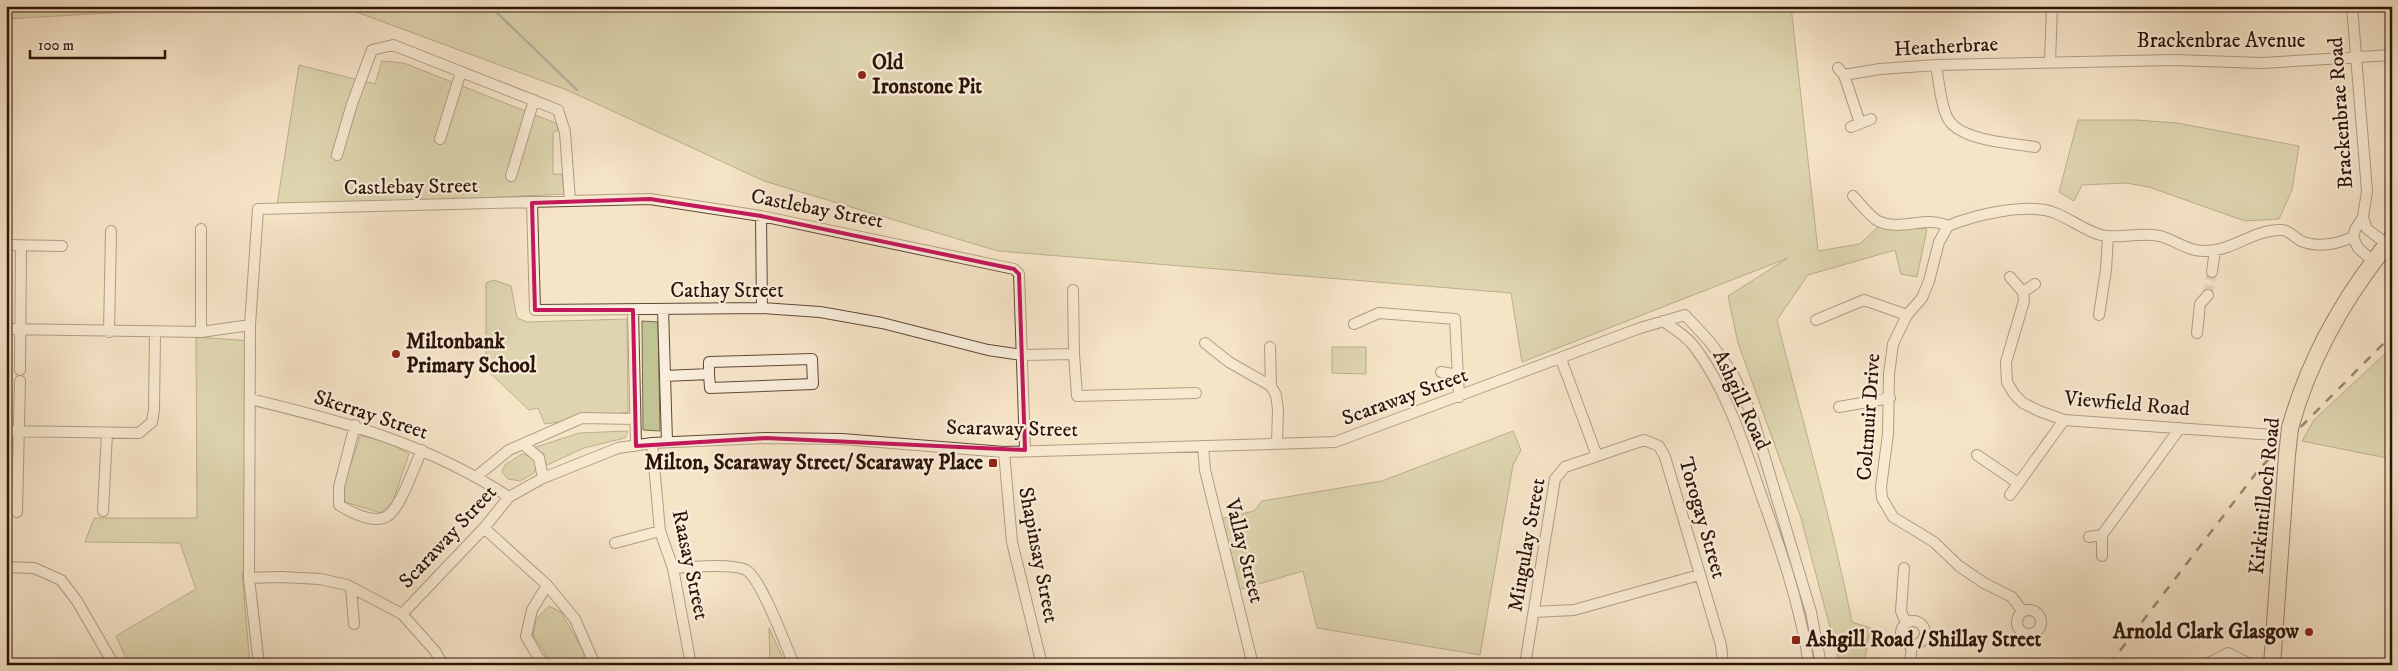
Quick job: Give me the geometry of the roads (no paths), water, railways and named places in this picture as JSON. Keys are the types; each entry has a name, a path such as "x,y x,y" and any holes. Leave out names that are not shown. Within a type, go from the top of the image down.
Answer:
{"main road":[{"name":"Kirkintilloch Road","path":"2272,665 2288,433 2303,386 2314,360 2374,261 2389,241"}],"street":[{"path":"2050,62 2052,6"},
{"name":"Brackenbrae Road","path":"2352,6 2366,191 2363,217 2367,229 2389,241"},
{"path":"337,155 352,104 372,50 393,45 558,110 565,132 570,201"},
{"name":"Brackenbrae Avenue","path":"2050,62 2174,60 2262,63 2392,55"},
{"name":"Heatherbrae","path":"1871,120 1856,125 1841,71 1936,65 2050,62"},
{"path":"1936,65 1946,117 1954,129 1966,135 2031,144"},
{"path":"440,139 460,72"},
{"path":"511,176 534,100"},
{"path":"1853,196 1878,221 1902,225 1938,222 1948,226 1970,217 2028,210 2052,212 2077,222 2095,234 2108,236 2145,233 2167,238 2186,247 2205,252 2222,249 2260,232 2284,230 2302,241 2325,245 2353,238 2358,248 2374,261"},
{"name":"Castlebay Street","path":"259,665 249,578 250,325 258,209 650,199 761,216 1014,268 1019,274 1022,356"},
{"name":"Cathay Street","path":"532,203 535,310 762,308 820,312 882,323 988,350 1022,356 1074,354"},
{"path":"761,216 762,308"},
{"name":"Brackenbrae Road","path":"2353,238 2354,230 2363,217"},
{"name":"Coltmuir Drive","path":"1948,226 1939,242 1922,298 1906,315 1893,344 1889,374 1888,434 1881,487 1886,508 1893,517 1934,542 1959,566 1984,584 2012,597 2023,612"},
{"path":"200,332 201,229"},
{"path":"109,332 111,231"},
{"path":"2099,315 2106,270 2108,236"},
{"path":"7,245 62,246"},
{"path":"17,512 21,245"},
{"path":"2212,272 2215,250"},
{"path":"2010,278 2023,292 2035,284"},
{"path":"1073,290 1077,396 1196,393"},
{"name":"Viewfield Road","path":"2023,292 2023,307 2006,362 2008,382 2014,394 2023,403 2039,412 2064,420 2288,433"},
{"path":"2197,333 2200,304 2208,295"},
{"path":"1816,320 1864,300 1906,315"},
{"path":"663,309 667,442"},
{"path":"633,310 636,446"},
{"path":"1354,324 1379,313 1455,319 1459,397"},
{"name":"Ashgill Road","path":"1663,321 1685,315 1710,342 1733,374 1752,415 1811,612 1821,665"},
{"name":"Scaraway Street","path":"402,614 484,528 509,497 543,478 618,448 652,443 766,438 842,439 1004,452 1344,441 1663,321"},
{"name":"Ashgill Road","path":"1663,321 1691,342 1711,371 1745,448 1793,587 1804,630 1809,665"},
{"path":"6,330 155,333 200,332 250,325"},
{"path":"6,431 139,433 152,422 154,410 155,333"},
{"path":"1205,343 1229,362 1271,386"},
{"path":"1270,348 1271,386 1276,396 1278,409 1277,443"},
{"path":"1022,356 1025,450"},
{"path":"812,359 813,384 710,388 709,374 709,362 812,359"},
{"path":"1561,359 1597,456"},
{"path":"1441,372 1458,375"},
{"path":"665,376 709,374"},
{"path":"1839,407 1890,398"},
{"name":"Skerray Street","path":"250,399 356,426 422,450 477,476 509,497"},
{"path":"477,476 501,455 582,418 635,419"},
{"path":"2010,495 2064,420"},
{"path":"356,426 339,487 339,505 353,514 378,519 390,514 400,498 422,450"},
{"path":"2102,556 2102,535 2180,428"},
{"path":"103,511 107,433"},
{"name":"Torogay Street","path":"1597,456 1644,440 1659,446 1665,457 1699,576 1721,644 1723,665"},
{"name":"Raasay Street","path":"652,443 660,531 673,568 691,665"},
{"path":"523,444 539,458 543,478"},
{"name":"Vallay Street","path":"1202,446 1205,470 1253,665"},
{"name":"Shapinsay Street","path":"1004,452 1012,542 1042,665"},
{"path":"1977,455 2018,483"},
{"name":"Mingulay Street","path":"1525,665 1555,479 1565,467 1597,456"},
{"path":"484,528 547,585 575,619 595,665"},
{"path":"615,543 660,531"},
{"path":"2089,537 2102,535"},
{"path":"673,568 722,566 746,570 760,586 794,665"},
{"path":"6,567 34,568 61,580 77,601 114,665"},
{"path":"1904,568 1901,611 1906,623"},
{"path":"1534,612 1574,610 1699,576"},
{"path":"249,578 320,579 351,587 402,614 435,651 443,665"},
{"path":"546,665 538,657 526,636 532,610 547,585"},
{"path":"351,587 354,624"},
{"path":"1914,621 1924,628 1923,640 1912,645 1905,642 1901,636 1902,628 1906,623 1914,621"},
{"path":"1910,665 1912,645"},
{"path":"2205,665 2228,653 2252,665"}],"waterway":[{"path":"490,6 577,90"}],"tunnel":[{"path":"2208,295 2212,272"}],"railway":[{"path":"2109,665 2260,468 2392,335"}],"place":[{"name":"Old Ironstone Pit","path":"862,75"},
{"name":"Miltonbank Primary School","path":"396,354"},
{"name":"Milton, Scaraway Street/ Scaraway Place","path":"993,463"},
{"name":"Arnold Clark Glasgow","path":"2309,632"},
{"name":"Ashgill Road / Shillay Street","path":"1796,640"}]}
